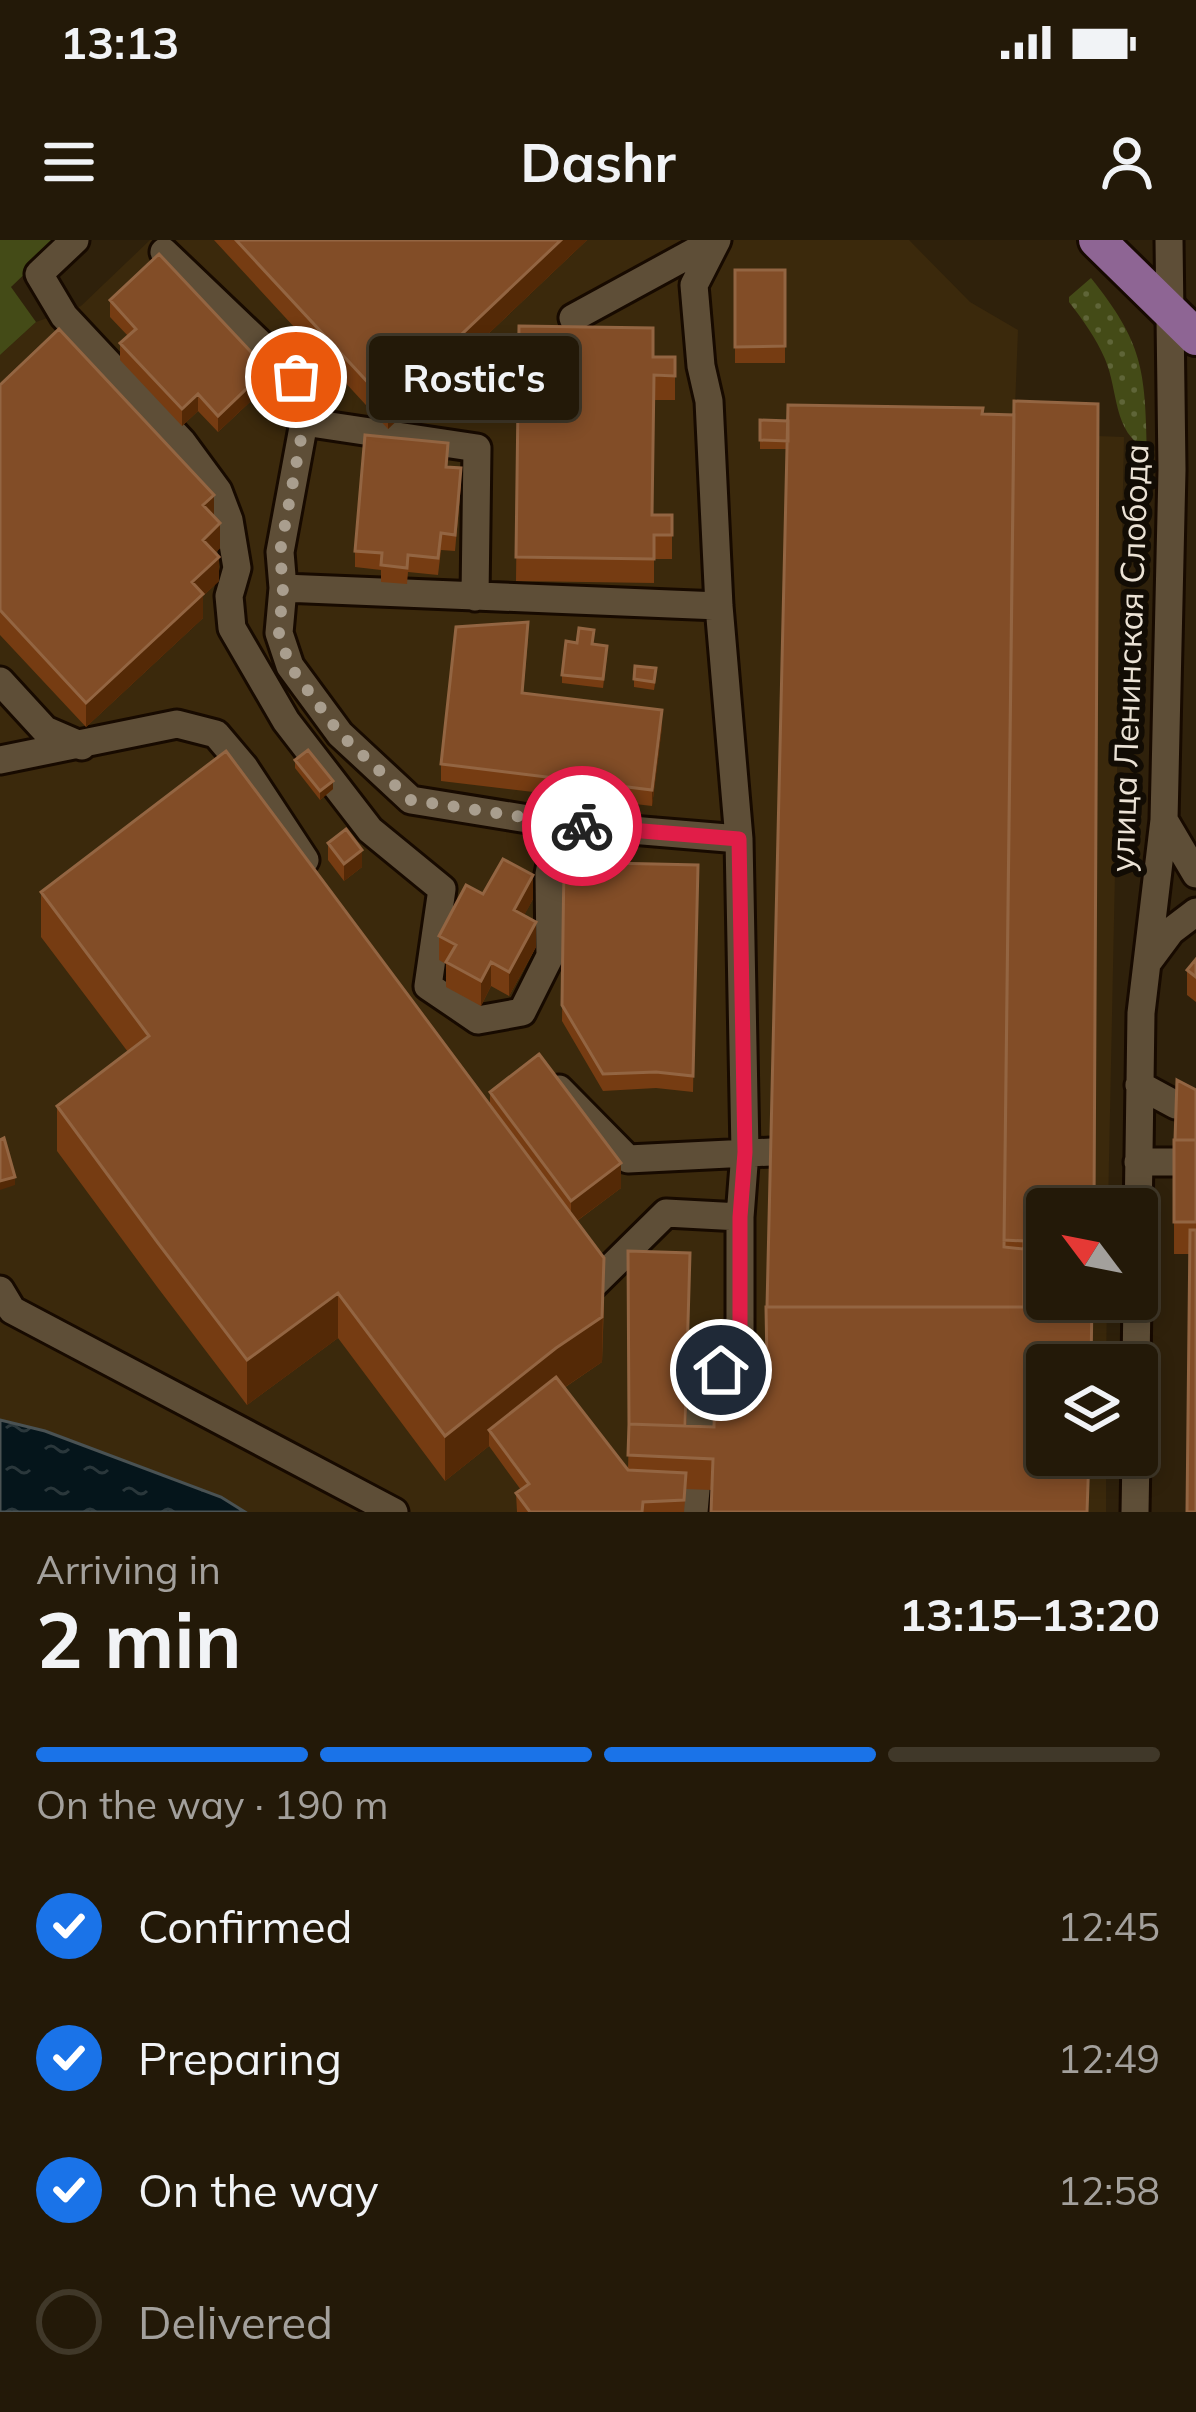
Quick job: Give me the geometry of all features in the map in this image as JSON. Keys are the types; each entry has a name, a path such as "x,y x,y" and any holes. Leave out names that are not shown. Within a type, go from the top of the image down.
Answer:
{"main road":[{"path":"1097,240 1185,326"}],"street":[{"path":"75,240 39,274 64,316 182,442 218,490 237,568 229,596 232,628 286,721 370,830 442,889 428,986 454,1018 478,1020 522,1012 550,956 549,874 559,824"},
{"path":"573,318 717,240"},
{"path":"698,1458 702,1385 740,1355 740,1217 758,1152 709,401 694,285 717,240"},
{"name":"улица Ленинская Слобода","path":"1138,1188 1145,971 1164,820 1185,326 1169,240"},
{"path":"164,252 296,377 304,422 280,552 279,633 290,666 340,734 411,800 559,824 739,839"},
{"path":"304,422 477,448 475,597"},
{"path":"283,588 719,606"},
{"path":"0,682 45,730 82,746"},
{"path":"0,760 177,724 216,734 244,767 324,889"},
{"path":"1164,820 1196,874"},
{"path":"1161,858 1196,884"},
{"path":"1145,971 1157,946 1196,912"},
{"path":"544,1073 628,1160 758,1152"},
{"path":"1139,1085 1176,1106"},
{"path":"1138,1162 1174,1162"},
{"path":"587,1291 666,1214 740,1217"},
{"path":"0,1290 12,1310 394,1512"},
{"path":"1135,1512 1136,1476"}],"shaded area":[{"path":"150,240 909,240 970,302 1018,330 1014,433 1124,437 1108,1188 1026,1188 1026,1320 1107,1320 1106,1344 1026,1344 1026,1476 1106,1476 1106,1512 245,1512 221,1497 46,1431 0,1420 0,355 36,322 81,306"}],"green space":[{"path":"0,240 60,240 11,287 36,322 0,355"},
{"path":"1091,278 1121,321 1138,358 1147,450 1122,422 1105,359 1069,302"}],"water":[{"path":"0,1420 45,1431 221,1497 245,1512 0,1512"}],"building":[{"path":"236,240 561,240 388,404"},
{"path":"159,254 267,369 218,416 198,394 182,409 120,343 136,329 110,300"},
{"path":"735,270 785,270 785,346 735,347"},
{"path":"519,326 653,328 653,357 675,357 675,376 654,375 652,515 672,515 672,535 654,535 654,559 516,557"},
{"path":"59,329 214,495 203,505 220,523 203,540 219,557 192,582 203,594 86,703 0,610 0,385"},
{"path":"1014,401 1098,404 1094,1188 1026,1188 1026,1320 1092,1320 1091,1344 1026,1344 1026,1476 1088,1476 1087,1512 711,1512 713,1459 628,1455 629,1424 714,1427 716,1363 767,1364 766,1307 1024,1307 1024,1241 1004,1240"},
{"path":"788,405 983,408 982,414 1014,415 1004,1247 1024,1249 1024,1307 767,1307"},
{"path":"760,420 788,421 788,441 760,440"},
{"path":"365,435 448,443 446,467 461,468 455,535 441,533 438,558 408,555 407,568 381,565 382,553 355,551"},
{"path":"528,622 522,693 662,710 652,790 441,764 456,627"},
{"path":"579,628 594,630 592,644 607,646 603,679 562,675 566,641 577,643"},
{"path":"635,666 656,668 654,682 634,679"},
{"path":"308,750 333,781 320,791 295,760"},
{"path":"226,751 604,1258 602,1317 445,1436 338,1293 247,1360 57,1106 149,1036 41,892"},
{"path":"346,829 362,850 344,864 328,843"},
{"path":"503,859 533,875 514,910 536,922 509,972 491,962 481,981 446,962 456,945 439,936 466,885 483,894"},
{"path":"564,862 698,865 693,1076 603,1074 562,1005"},
{"path":"539,1054 621,1163 571,1201 490,1092"},
{"path":"1177,1080 1196,1090 1196,1140 1175,1140"},
{"path":"4,1138 15,1177 0,1181 0,1140"},
{"path":"1174,1140 1196,1140 1196,1222 1174,1222"},
{"path":"1190,1230 1196,1230 1196,1512 1187,1512"},
{"path":"628,1251 690,1253 685,1426 629,1424"},
{"path":"556,1377 628,1470 686,1473 684,1500 643,1502 642,1512 530,1512 516,1493 529,1484 489,1430"}],"way so far":[{"path":"296,377 304,422 280,552 279,633 290,666 340,734 411,800 582,826"}],"place":[{"name":"Rostic's","path":"296,377"}],"route":[{"path":"582,826 739,839 745,1152 740,1355 721,1370"}]}
